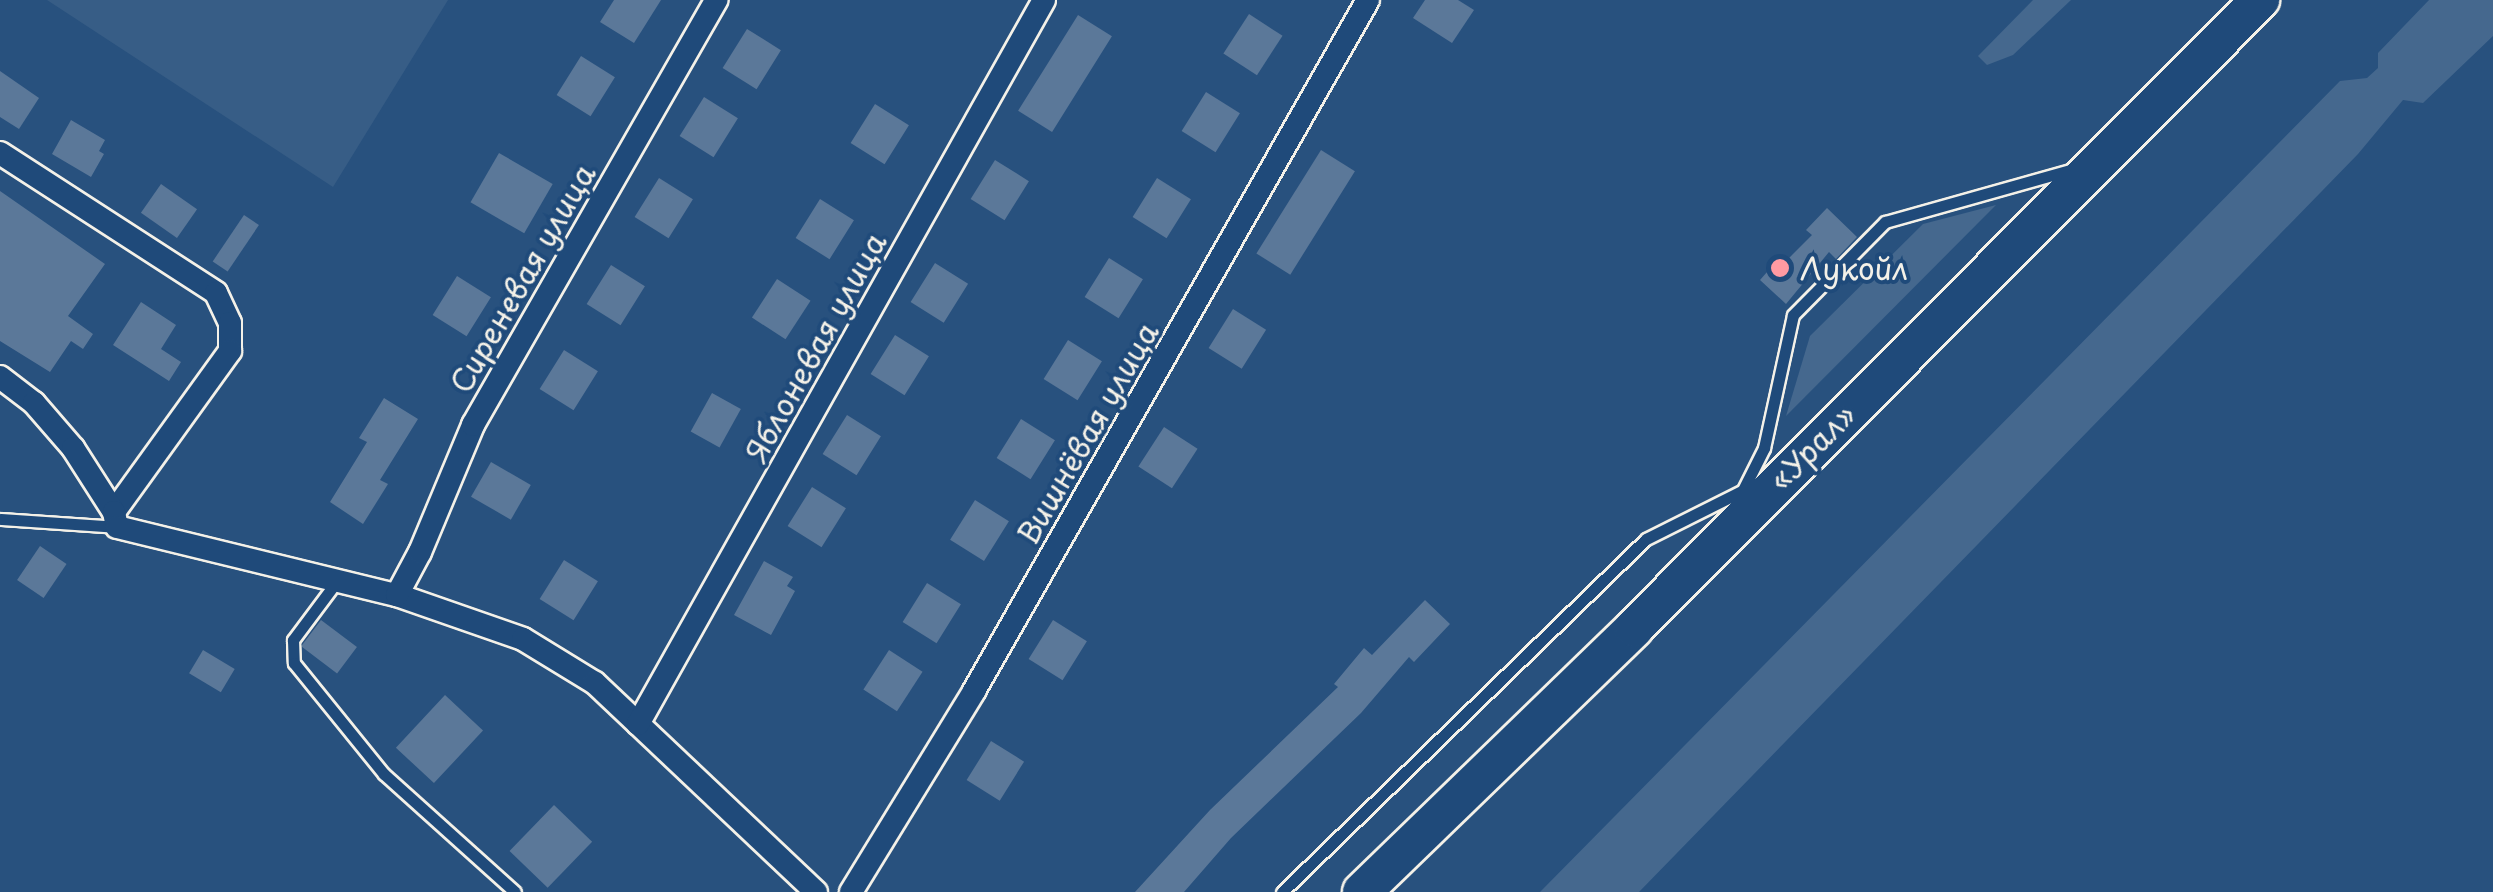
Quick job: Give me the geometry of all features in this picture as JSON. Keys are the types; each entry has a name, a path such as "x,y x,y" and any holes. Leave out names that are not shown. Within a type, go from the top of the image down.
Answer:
{"highway":[{"name":"«Урал»","path":"1362,892 2260,0"}],"street":[{"name":"Сиреневая улица","path":"396,595 420,552 473,425 716,0"},
{"name":"Яблоневая улица","path":"638,724 1044,0"},
{"name":"Вишнёвая улица","path":"852,892 974,691 1368,0"},
{"path":"0,153 216,293 230,323 230,351 116,519"},
{"path":"0,376 34,402 73,448 116,519 396,595 523,639 594,683 816,892"}],"lane":[{"path":"1706,554 1764,448 1793,315 1885,222 2097,162"},
{"path":"1282,892 1646,538 1744,490"},
{"path":"0,519 116,519"},
{"path":"338,580 293,640 294,663 384,774 515,892"}],"shaded area":[{"path":"47,0 448,0 333,187"},
{"path":"2033,0 2071,0 2013,55 1987,65 1978,56"},
{"path":"2429,0 2493,0 2493,36 2423,103 2403,100 2358,154 1639,892 1540,892 2340,81 2367,78 2378,68 2378,53"},
{"path":"1996,205 1786,416 1810,336 1923,224"}],"building":[{"path":"614,0 661,0 634,43 600,22"},
{"path":"1425,0 1458,0 1474,10 1452,43 1413,18"},
{"path":"1249,14 1283,36 1257,75 1223,53"},
{"path":"1078,15 1112,36 1052,132 1018,111"},
{"path":"747,29 781,50 757,89 723,68"},
{"path":"581,56 615,77 591,116 557,95"},
{"path":"0,71 39,98 19,129 0,117"},
{"path":"1206,92 1240,113 1216,152 1182,131"},
{"path":"704,97 738,118 714,157 680,136"},
{"path":"875,104 909,125 885,164 851,143"},
{"path":"71,120 105,140 99,151 104,154 91,177 52,154"},
{"path":"1321,150 1355,171 1290,275 1256,253"},
{"path":"499,153 553,184 524,233 470,202"},
{"path":"995,160 1029,181 1005,220 971,199"},
{"path":"659,178 693,199 669,238 635,217"},
{"path":"1157,178 1191,199 1167,238 1133,217"},
{"path":"161,184 197,209 177,238 141,213"},
{"path":"0,191 105,264 68,316 93,334 83,349 71,341 50,372 0,341"},
{"path":"820,199 854,220 830,259 796,238"},
{"path":"1827,208 1857,237 1836,259 1829,252 1786,304 1760,280 1781,256 1786,261 1812,235 1806,230"},
{"path":"244,215 259,225 228,271 213,261"},
{"path":"1109,258 1143,279 1119,318 1085,297"},
{"path":"935,263 968,284 944,323 911,302"},
{"path":"611,265 645,286 621,325 587,304"},
{"path":"457,276 491,297 467,336 433,315"},
{"path":"777,279 811,301 785,339 752,318"},
{"path":"141,302 176,325 161,349 181,362 169,381 113,345"},
{"path":"1233,309 1266,330 1242,369 1209,348"},
{"path":"895,335 929,356 905,395 871,374"},
{"path":"1068,340 1102,361 1078,400 1044,379"},
{"path":"564,350 598,371 574,410 540,389"},
{"path":"712,393 741,409 720,447 691,431"},
{"path":"384,398 418,419 380,480 388,484 363,524 330,502 367,442 359,438"},
{"path":"847,415 881,436 857,475 823,454"},
{"path":"1021,419 1055,440 1031,479 997,458"},
{"path":"1164,427 1198,449 1172,488 1138,466"},
{"path":"491,462 531,485 511,520 471,497"},
{"path":"812,487 846,508 822,547 788,526"},
{"path":"975,500 1009,521 984,561 950,540"},
{"path":"40,546 67,564 44,598 17,580"},
{"path":"564,560 598,581 574,620 540,599"},
{"path":"764,561 793,577 787,586 795,591 771,635 734,615"},
{"path":"927,583 961,604 937,643 903,622"},
{"path":"1425,600 1450,624 1414,662 1409,657 1361,713 1231,838 1184,892 1135,892 1210,810 1338,687 1334,684 1364,648 1372,655"},
{"path":"321,620 357,647 337,673 301,646"},
{"path":"1053,620 1087,641 1063,680 1029,659"},
{"path":"203,650 235,669 221,692 189,673"},
{"path":"889,650 923,672 897,711 863,689"},
{"path":"445,695 483,730 434,783 396,748"},
{"path":"991,741 1024,762 1000,801 967,780"},
{"path":"554,805 592,842 548,888 510,851"}],"place":[{"name":"Лукойл","path":"1780,268"}]}
